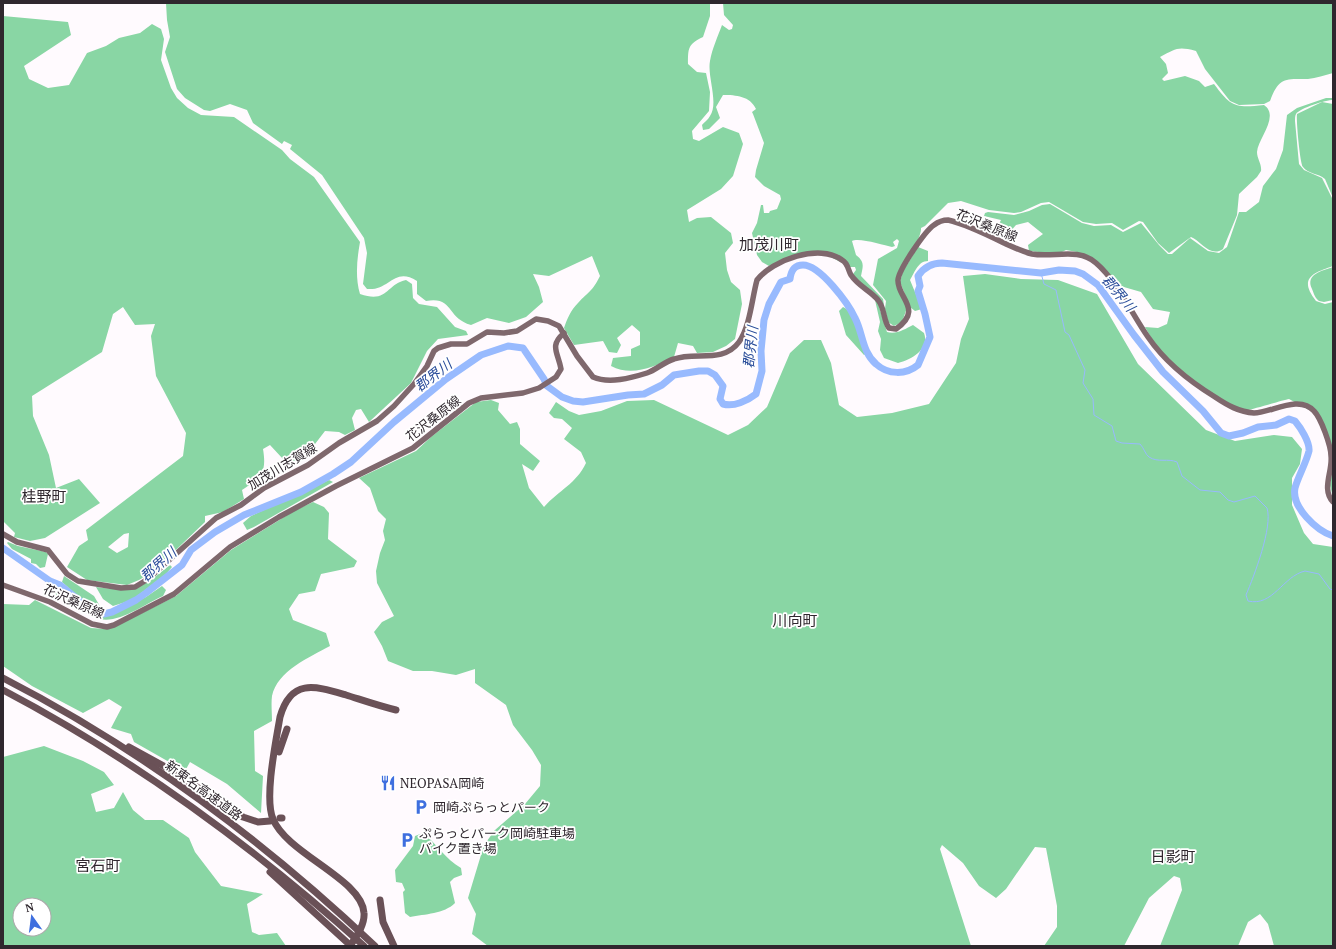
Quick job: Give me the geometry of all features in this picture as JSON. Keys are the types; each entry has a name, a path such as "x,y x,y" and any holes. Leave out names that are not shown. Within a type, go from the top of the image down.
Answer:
{"highway":[{"name":"新東名高速道路","path":"3,678 75,718 177,784 226,819 303,883 375,946"},
{"path":"250,849 262,864 350,946 365,923 364,910 357,895 287,839 273,820 270,798 280,717 282,707 291,694 301,689 311,687 326,689 396,710"},
{"name":"新東名高速道路","path":"3,690 31,705 132,766 250,849 311,899 364,946"},
{"path":"75,718 169,769 243,817 258,822 270,821"},
{"path":"287,729 280,748 275,791 274,806 277,818 291,836 359,891 368,908 365,923 355,946"},
{"path":"380,900 383,922 394,946"}],"main road":[{"name":"花沢桑原線","path":"3,585 50,602 92,624 107,627 114,625 174,594 230,547 279,517 336,486 413,448 469,403 481,398 523,393 541,386 556,377 561,369 555,344 556,340 564,333 585,368 593,377 597,379 616,380 647,373 673,359 683,356 716,355 734,348 740,342 746,329 756,280 761,274 789,259 812,253 834,255 846,262 851,276 878,299 883,306 889,328 896,329 904,321 909,308 899,286 900,273 928,230 939,222 948,220 1030,254 1052,256 1073,253 1080,254 1096,262 1115,285 1158,351 1203,390 1235,409 1256,413 1294,404 1310,408 1319,418 1330,449 1331,464 1327,491 1328,496 1333,502"},
{"name":"加茂川志賀線","path":"3,534 17,542 48,550 67,574 78,581 121,588 134,587 148,579 216,518 241,505 264,488 308,465 339,443 377,420 394,406 418,380 434,351 438,348 452,344 467,344 487,332 504,333 517,331 536,319 555,323 564,333"}],"green space":[{"path":"166,3 710,3 710,16 703,37 692,44 688,54 688,64 697,72 706,73 710,92 709,111 692,131 693,139 699,141 723,127 739,133 743,144 733,176 721,189 687,210 689,222 697,218 711,217 731,233 733,243 725,253 727,270 731,282 740,290 742,304 735,339 726,346 713,352 697,353 693,346 678,343 674,357 651,367 635,371 627,371 611,366 613,358 631,356 631,349 640,345 640,332 632,325 617,338 621,345 617,353 609,352 603,341 574,345 564,328 573,309 592,288 600,276 592,256 549,276 533,274 539,287 543,302 526,317 509,323 487,318 471,325 463,322 457,318 446,305 435,300 426,301 417,294 417,281 409,277 397,277 375,289 367,289 363,284 367,253 364,238 322,175 290,149 292,145 284,141 282,144 253,123 247,110 230,104 210,111 204,110 185,98 177,89 165,52 170,37"},
{"path":"723,3 1333,3 1333,73 1311,79 1294,79 1284,81 1276,87 1270,101 1264,104 1239,105 1230,101 1205,69 1196,51 1177,49 1160,57 1166,64 1168,73 1162,79 1164,81 1185,76 1199,81 1205,87 1214,84 1230,102 1240,106 1264,105 1270,115 1267,128 1257,152 1261,171 1257,177 1239,194 1237,215 1223,249 1218,251 1210,250 1191,237 1169,253 1158,243 1143,222 1139,221 1123,230 1112,223 1096,224 1083,222 1049,202 1041,203 1021,212 1014,213 989,210 961,201 948,203 925,226 921,228 919,238 897,278 907,308 902,322 894,326 888,322 885,309 886,301 873,285 878,259 897,248 899,241 897,239 893,242 895,246 892,247 860,240 852,241 856,255 862,262 863,267 861,276 883,299 884,305 856,279 853,274 856,270 855,267 850,267 819,251 769,266 762,262 757,255 752,233 757,223 761,205 763,205 764,213 769,213 770,211 777,209 781,199 780,195 764,186 755,177 764,143 752,112 756,109 750,101 742,97 723,95 716,107 720,118 709,129 703,130 702,125 710,116 713,104 710,74 712,52 722,25 729,30 732,29 733,25 724,15"},
{"path":"3,16 68,22 71,35 24,66 29,79 48,88 69,85 87,53 106,46 119,38 140,33 152,24 161,29 164,39 161,60 171,88 177,98 188,108 201,115 234,117 282,150 290,159 314,177 360,242 357,281 360,294 376,297 382,295 399,282 406,280 412,284 413,298 419,304 437,307 455,327 466,331 468,335 438,339 427,351 411,383 369,422 361,409 356,410 352,418 355,430 345,435 339,432 325,431 315,444 294,461 283,459 270,445 263,449 263,469 258,478 242,490 244,499 223,512 205,516 205,522 154,571 127,585 87,580 67,567 79,546 88,540 86,530 183,456 186,433 156,376 151,336 155,324 135,325 123,307 113,314 102,352 32,396 33,416 49,455 56,488 79,479 100,503 45,538 30,541 14,537 15,533 3,521","holes":["129,533 128,547 117,553 108,547 124,534"]},
{"path":"1326,98 1333,98 1333,100 1302,109 1296,114 1295,121 1299,164 1304,170 1322,178 1333,200 1333,266 1314,274 1308,282 1308,287 1316,301 1325,304 1333,302 1333,464 1320,416 1289,399 1248,410 1226,402 1213,395 1188,377 1167,359 1160,351 1145,327 1158,328 1167,324 1170,312 1153,309 1141,292 1117,285 1107,273 1077,252 1066,250 1058,254 1029,251 1028,245 1043,234 1028,222 1016,225 1009,233 1000,235 997,228 1001,220 984,216 985,213 988,212 1014,215 1029,211 1042,205 1050,204 1082,223 1094,226 1111,225 1123,232 1141,223 1168,254 1172,254 1190,238 1208,251 1219,253 1227,247 1239,212 1246,212 1259,202 1263,186 1276,169 1283,150 1287,115 1297,108"},
{"path":"1322,102 1333,104 1333,198 1325,179 1303,167 1297,124 1297,114"},
{"path":"918,247 928,251 928,261 925,261 919,265 910,280 922,309 915,311 910,307 900,282 903,271"},
{"path":"1333,267 1333,300 1324,302 1319,301 1313,293 1310,284 1311,280 1316,274"},
{"path":"985,274 1021,279 1058,280 1097,294 1138,364 1206,430 1235,441 1274,435 1292,437 1302,449 1300,464 1292,478 1292,505 1304,533 1313,544 1333,547 1333,946 1274,946 1268,924 1260,914 1248,922 1238,946 1160,946 1182,890 1180,878 1174,876 1149,898 1124,946 1044,946 1057,927 1057,906 1046,848 1035,847 1006,889 996,898 979,886 963,863 942,845 940,849 971,946 488,946 472,934 476,914 468,898 484,845 495,830 525,804 540,786 541,765 532,750 513,725 506,705 475,683 475,669 456,675 432,671 413,671 388,661 374,632 382,622 394,616 377,583 376,571 385,540 383,531 386,519 378,511 370,488 359,478 416,451 431,437 476,402 491,400 499,403 498,410 510,424 517,422 520,429 520,444 540,461 533,471 522,464 529,488 544,507 572,482 586,463 581,452 564,439 572,428 562,419 554,418 549,413 556,402 569,411 579,415 601,411 627,401 654,400 728,435 748,425 767,407 790,353 804,340 821,340 831,363 839,405 857,417 892,413 929,404 956,363 961,339 969,319 963,276"},
{"path":"875,300 877,300 887,332 897,332 913,325 924,333 924,344 918,353 903,362 898,363 884,358 880,350 881,339 878,331 880,322"},
{"path":"843,307 851,315 854,321 866,354 864,355 846,335 839,311"},
{"path":"1333,464 1333,498 1330,485"},
{"path":"329,480 333,482 254,527 247,530 243,523 251,516"},
{"path":"313,502 324,507 329,513 328,539 357,561 354,567 321,574 315,591 299,594 289,609 293,620 326,633 330,646 304,660 280,679 272,696 272,721 254,731 255,771 263,776 261,813 227,784 190,762 185,771 134,742 131,734 111,728 122,707 109,699 83,713 32,686 3,666 3,604 29,605 35,600 91,628 106,629 114,627 176,596 231,550 294,511"},
{"path":"8,542 18,546 46,552 48,554 45,567 40,568 36,564 31,563 31,559 12,549 7,543"},
{"path":"170,565 172,567 166,574 132,600 113,606 103,599 96,587 129,589 136,587 151,580"},
{"path":"64,576 94,596 101,608 100,611 84,601 62,582"},
{"path":"50,586 64,592 91,613 99,615 108,615 146,597 162,586 166,590 163,596 132,612 124,616 107,620 94,617 65,602"},
{"path":"44,746 83,761 104,772 114,785 91,794 96,812 114,808 123,792 133,810 145,820 163,820 189,838 195,852 221,886 263,894 247,904 252,932 259,935 277,933 286,946 3,946 3,757"},
{"path":"423,833 450,860 461,868 462,875 454,878 450,882 455,903 451,907 434,913 410,917 405,913 403,892 405,890 402,883 396,882 395,870 413,846 415,836"}],"waterway":[{"name":"郡界川","path":"3,548 50,581 60,585 91,610 104,614 112,612 136,600 146,593 182,565 191,550 215,532 244,515 301,492 333,474 351,462 394,422 446,379 481,355 508,346 523,348 544,379 547,386 562,397 573,401 583,402 644,394 662,385 674,375 708,371 715,375 723,386 720,399 723,404 732,405 740,403 756,394 762,371 761,351 764,320 769,304 781,282 790,279 791,273 797,266 800,265 810,267 817,271 840,295 855,318 865,348 871,359 876,364 891,372 908,371 918,365 930,337 918,291 920,286 918,276 928,266 942,263 1041,273 1059,270 1075,271 1083,274 1098,285 1163,372 1203,411 1221,433 1229,436 1243,433 1258,427 1276,425 1289,419 1295,421 1302,431 1309,447 1306,460 1295,488 1297,503 1306,517 1313,524 1333,536"},
{"path":"1041,273 1044,284 1056,290 1065,332 1069,335 1085,370 1083,383 1093,399 1094,415 1112,426 1116,441 1122,443 1140,444 1148,456 1152,459 1177,462 1182,476 1200,490 1220,492 1228,500 1234,502 1255,496 1267,508 1268,516 1265,539 1258,564 1246,595 1248,601 1257,602 1264,600 1297,574 1305,571 1319,574 1330,589 1333,590"}],"place":[{"name":"NEOPASA岡崎","path":"388,783"},
{"name":"岡崎ぷらっとパーク","path":"421,807"},
{"name":"ぷらっとパーク岡崎駐車場 バイク置き場","path":"407,840"}],"district":[{"name":"加茂川町","path":"769,244"},
{"name":"桂野町","path":"44,496"},
{"name":"川向町","path":"795,620"},
{"name":"日影町","path":"1173,856"},
{"name":"宮石町","path":"98,865"}]}
